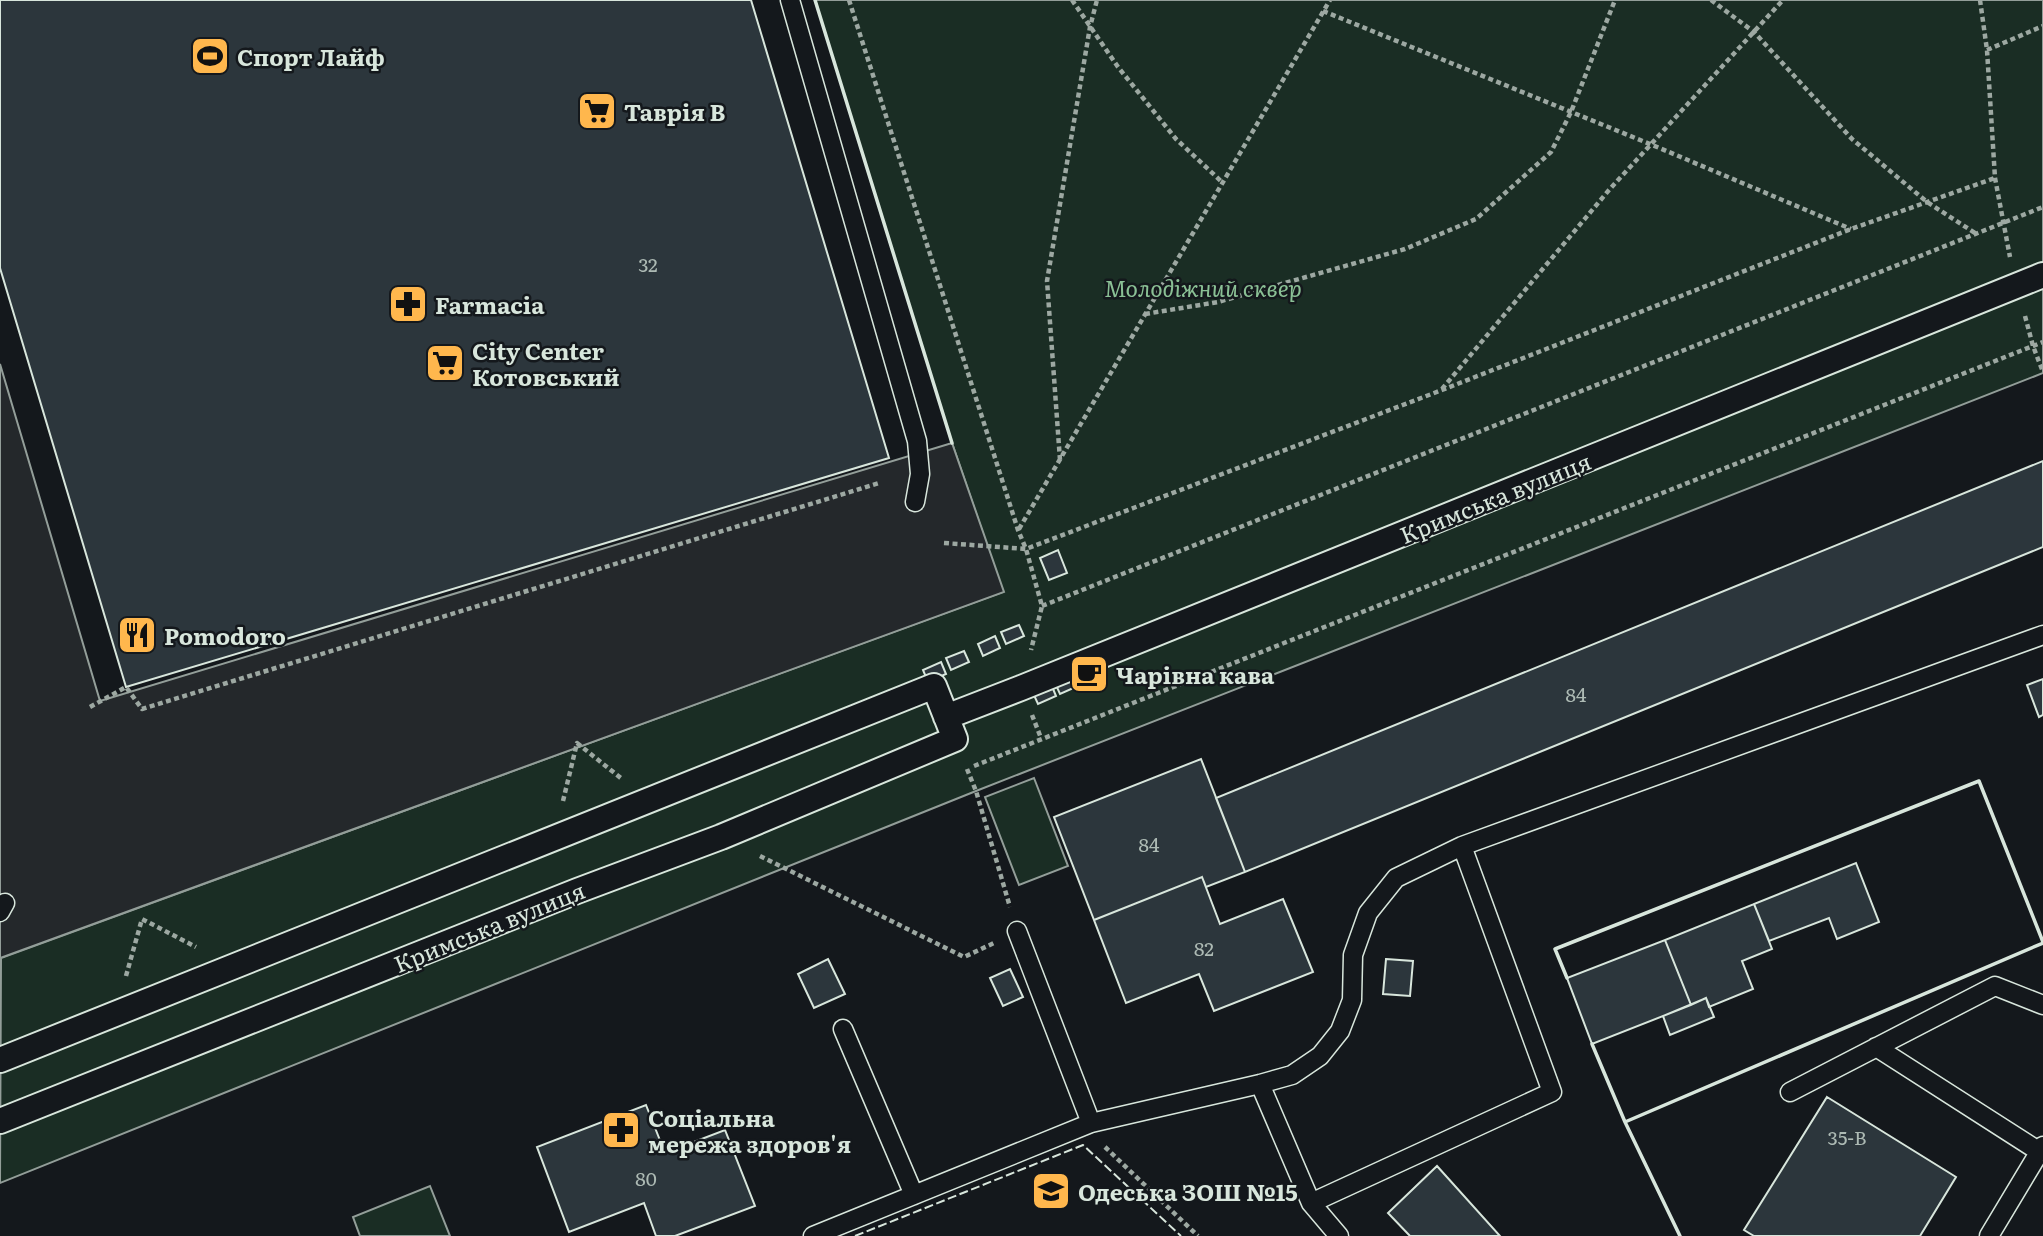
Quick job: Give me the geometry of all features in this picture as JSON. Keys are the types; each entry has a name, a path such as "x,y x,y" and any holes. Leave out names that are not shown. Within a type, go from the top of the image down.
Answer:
{"street":[{"name":"Кримська вулиця","path":"946,717 2043,275"},
{"name":"Кримська вулиця","path":"0,1060 934,686 955,739 722,837 551,901 0,1121"}],"lane":[{"path":"790,0 918,441 920,474 915,502"},
{"path":"813,1236 1091,1123 1292,1075 1320,1056 1340,1031 1352,1000 1353,955 1368,913 1396,878 1462,846 2043,635"},
{"path":"1311,1203 1552,1092 1462,846"},
{"path":"1017,932 1091,1123"},
{"path":"1790,1092 1996,986 2043,1006"},
{"path":"843,1029 914,1195"},
{"path":"1876,1048 2041,1149 1989,1236"},
{"path":"1260,1084 1311,1203 1339,1236"}],"path":[{"path":"849,0 1042,606 1021,688"},
{"path":"1072,0 1118,67 1176,139 1223,183"},
{"path":"1060,460 1047,281 1090,27 1097,0"},
{"path":"1018,530 1330,0"},
{"path":"1144,314 1218,302 1405,249 1476,219 1551,152 1571,112 1615,0"},
{"path":"1711,0 1754,32 1852,139 1927,202 1976,233"},
{"path":"1441,390 1609,190 1783,0"},
{"path":"1979,0 1987,50 1995,178 2002,223 2033,346 2043,372"},
{"path":"1323,11 1851,229"},
{"path":"1987,50 2043,26"},
{"path":"944,543 1026,549 1851,229 1995,178"},
{"path":"1042,606 2043,207"},
{"path":"967,769 2043,342"},
{"path":"90,707 126,687 142,709 879,483"},
{"path":"554,838 577,743 649,801"},
{"path":"976,791 1017,932"},
{"path":"722,837 964,957"},
{"path":"115,1014 142,919 232,967"},
{"path":"1091,1123 1107,1151 1198,1236"}],"green space":[{"name":"Молодіжний сквер","path":"815,0 2043,0 2043,373 976,791 0,1183 1,958 1003,592 952,443"},
{"path":"1034,778 1068,866 1019,885 985,797"},
{"path":"430,1186 450,1236 360,1236 353,1217"}],"shaded area":[{"path":"0,364 100,701 952,443 1004,592 0,958"}],"building":[{"name":"City Center Котовський","path":"0,0 751,0 889,458 126,687 0,268"},
{"path":"2043,461 2043,547 1245,872 1216,798"},
{"path":"1058,550 1067,573 1049,580 1040,558"},
{"path":"1019,625 1024,636 1006,644 1001,632"},
{"path":"995,636 1000,648 983,656 978,644"},
{"path":"964,651 969,662 951,670 946,658"},
{"path":"941,662 946,674 928,682 923,670"},
{"name":"Чарівна кава","path":"1094,664 1100,675 1082,684 1077,672"},
{"path":"1072,674 1078,686 1060,694 1055,683"},
{"path":"2043,679 2043,715 2039,717 2027,685"},
{"path":"1051,684 1056,696 1038,704 1033,693"},
{"path":"1201,759 1245,872 1206,887 1202,877 1094,920 1054,817"},
{"path":"1856,863 1879,922 1837,939 1829,918 1769,941 1754,904"},
{"path":"1202,877 1220,924 1283,899 1313,972 1214,1011 1199,974 1126,1003 1094,920"},
{"path":"1754,904 1772,949 1742,961 1753,989 1709,1007 1706,998 1691,1005 1665,940"},
{"path":"1665,940 1691,1005 1592,1044 1567,978"},
{"path":"828,959 845,994 814,1008 798,974"},
{"path":"1386,959 1413,961 1410,996 1383,994"},
{"path":"1010,969 1023,997 1003,1006 990,978"},
{"path":"1706,998 1714,1017 1670,1035 1663,1016"},
{"path":"1827,1097 1956,1177 1920,1236 1754,1236 1744,1230"},
{"path":"646,1105 665,1153 725,1130 755,1206 675,1236 656,1236 644,1203 569,1232 537,1147"},
{"path":"1437,1166 1500,1236 1410,1236 1388,1213"}],"fence":[{"path":"855,1236 1083,1145 1181,1236"}],"wall":[{"path":"815,0 952,443"},
{"path":"1567,978 1555,949 1979,781 2043,942"},
{"path":"1680,1236 1625,1122 2043,943"},
{"path":"1592,1044 1625,1122"}],"place":[{"name":"Спорт Лайф","path":"210,56"},
{"name":"Таврія В","path":"597,111"},
{"name":"Farmacia","path":"408,304"},
{"name":"City Center Котовський","path":"445,363"},
{"name":"Pomodoro","path":"137,635"},
{"name":"Чарівна кава","path":"1089,674"},
{"name":"Соціальна мережа здоров'я","path":"621,1130"},
{"name":"Одеська ЗОШ №15","path":"1051,1191"}]}
